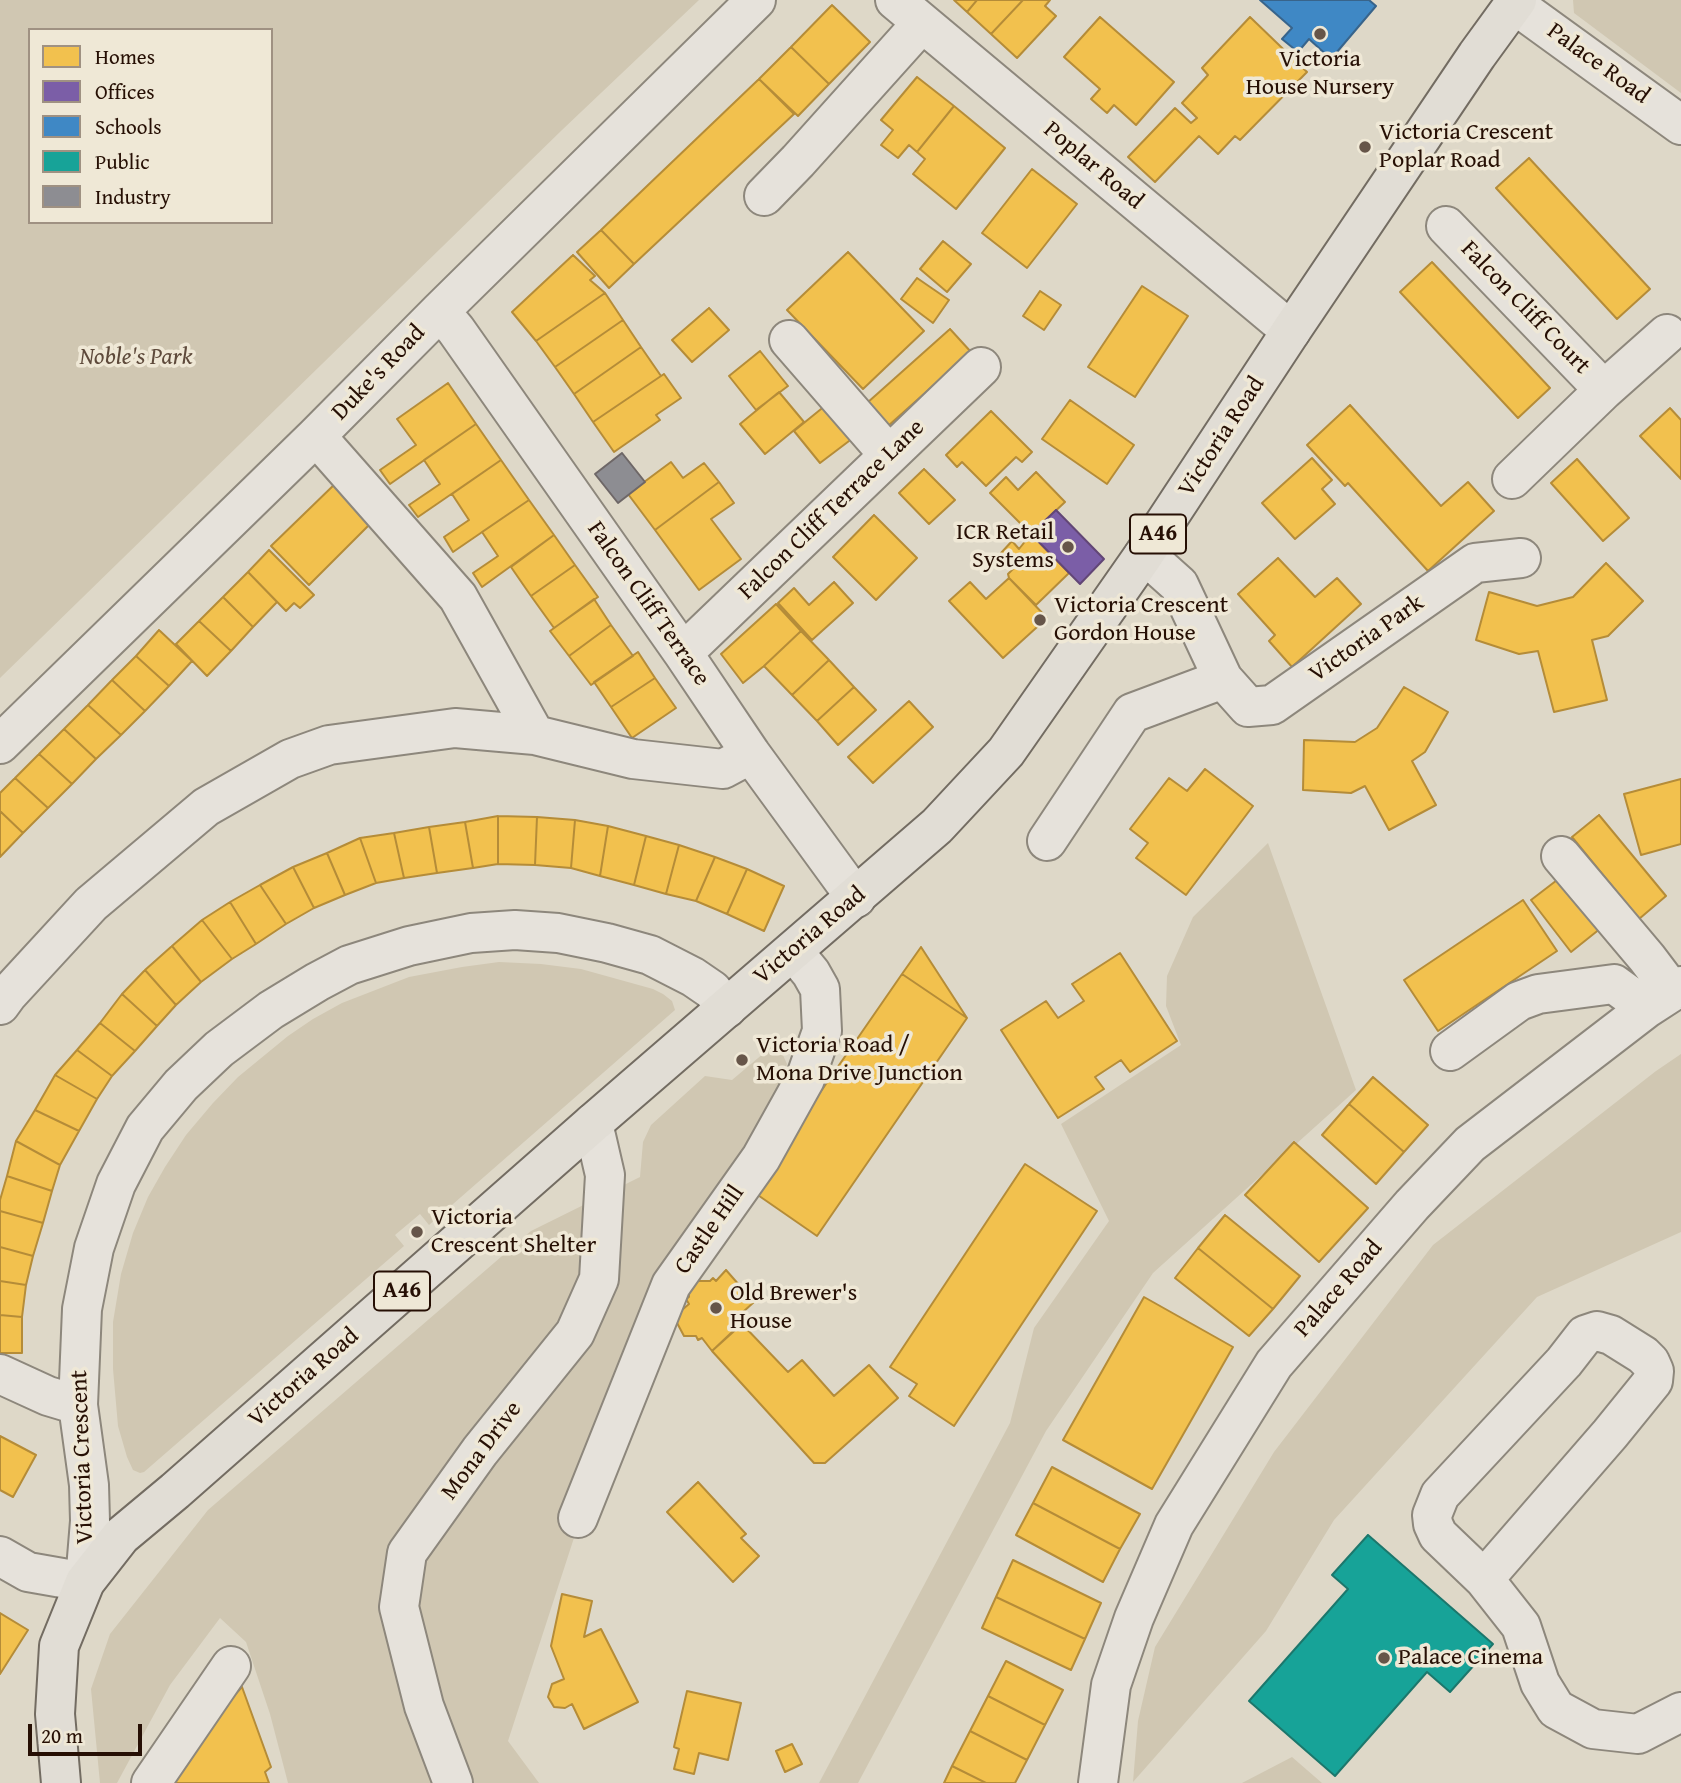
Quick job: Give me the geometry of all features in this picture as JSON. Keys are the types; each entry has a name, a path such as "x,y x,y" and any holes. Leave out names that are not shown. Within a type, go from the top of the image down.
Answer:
{"main road":[{"name":"Victoria Road","path":"61,1783 55,1714 59,1646 85,1582 121,1536 593,1123 856,898 937,826 1006,752 1143,556 1477,54 1516,2"}],"street":[{"name":"Duke's Road","path":"0,744 316,436 440,310 756,0"},
{"name":"Palace Road","path":"1516,2 1681,125"},
{"name":"Poplar Road","path":"908,11 1291,331"},
{"path":"764,196 798,161 908,11"},
{"name":"Falcon Cliff Court","path":"1446,226 1604,390"},
{"name":"Falcon Cliff Terrace","path":"440,310 683,653 751,754 856,898"},
{"name":"Falcon Cliff Court","path":"1512,479 1604,390 1676,334"},
{"path":"789,340 889,455"},
{"name":"Falcon Cliff Terrace Lane","path":"683,653 981,367"},
{"path":"316,436 458,597 535,735"},
{"name":"Victoria Park","path":"1143,556 1179,586 1223,679 1248,708 1272,705 1475,563 1521,558"},
{"path":"1047,841 1132,713 1223,679"},
{"path":"0,1005 91,904 206,807 290,759 329,745 455,728 535,735 633,759 723,769 751,754"},
{"path":"1561,856 1647,958 1667,995"},
{"name":"Victoria Crescent","path":"85,1582 90,1521 89,1485 78,1405 82,1309 94,1248 116,1184 145,1128 181,1086 219,1049 271,1010 349,965 409,946 471,933 514,930 558,933 650,955 712,990 727,1008"},
{"name":"Castle Hill","path":"578,1518 671,1285 761,1158 805,1079 822,1031 820,989 793,951"},
{"path":"1450,1051 1519,1001 1538,994 1614,984 1667,995"},
{"name":"Palace Road","path":"1098,1783 1111,1685 1134,1618 1174,1525 1274,1364 1412,1205 1470,1144 1667,995"},
{"name":"Mona Drive","path":"453,1783 424,1706 399,1607 407,1553 480,1451 575,1333 599,1279 605,1175 593,1123"},
{"path":"1484,1578 1653,1381 1654,1371 1650,1362 1611,1335 1597,1331 1586,1335 1440,1495 1432,1515 1433,1524 1438,1535 1484,1578 1521,1626 1540,1684 1556,1709 1592,1729 1638,1734 1681,1712"},
{"path":"0,1374 48,1396 78,1405"},
{"path":"0,1556 28,1572 85,1582"},
{"path":"151,1783 231,1666"}],"green space":[{"name":"Noble's Park","path":"0,0 699,0 0,678"},
{"path":"1573,0 1681,0 1681,93 1574,13"},
{"path":"1268,843 1356,1090 1153,1273 1046,1431 858,1783 819,1783 1010,1423 1034,1328 1109,1221 1061,1124 1181,1045 1166,1006 1167,976 1193,917"},
{"path":"499,962 581,969 653,989 672,1001 675,1010 429,1225 420,1214 395,1235 404,1246 144,1472 133,1470 118,1426 113,1369 113,1322 121,1274 133,1233 148,1197 186,1135 238,1077 313,1019 342,1003 409,977"},
{"path":"777,1042 787,1064 776,1104 660,1273 508,1741 539,1783 288,1783 270,1714 246,1642 220,1618 170,1685 117,1783 100,1783 91,1689 110,1634 208,1510 531,1231 640,1177 643,1142 651,1125 705,1076 732,1080"},
{"path":"1681,1054 1681,1232 1537,1297 1334,1520 1266,1631 1133,1782 1138,1721 1155,1647 1274,1452 1433,1245"},
{"path":"1292,1757 1322,1783 1242,1783"}],"building: Homes":[{"path":"954,0 977,0 967,12"},
{"path":"977,0 1023,0 991,34 967,12"},
{"path":"1023,0 1050,0 1045,6 1056,16 1017,58 991,34"},
{"path":"832,5 870,42 829,84 791,47"},
{"path":"1100,17 1174,82 1136,125 1114,105 1107,113 1091,99 1100,89 1064,57"},
{"path":"1250,17 1307,72 1240,140 1235,136 1218,154 1199,136 1155,182 1128,157 1175,108 1191,123 1197,118 1182,103 1208,75 1202,68"},
{"path":"791,47 829,84 798,116 759,79"},
{"path":"917,77 954,106 917,152 909,145 898,158 881,145 893,130 881,120"},
{"path":"759,79 794,114 634,264 601,230"},
{"path":"954,106 1005,148 956,209 913,174 925,159 917,152"},
{"path":"1529,158 1650,289 1617,319 1496,188"},
{"path":"1032,169 1077,204 1027,268 982,233"},
{"path":"601,230 634,264 609,288 577,252"},
{"path":"943,241 971,264 947,292 920,269"},
{"path":"848,252 924,331 863,389 787,310"},
{"path":"573,255 595,276 590,280 605,293 536,341 512,312"},
{"path":"1432,262 1550,388 1518,418 1400,292"},
{"path":"917,278 949,300 933,323 901,299"},
{"path":"1142,286 1188,316 1135,397 1088,367"},
{"path":"1040,291 1061,305 1044,330 1023,316"},
{"path":"605,293 623,320 555,367 536,341"},
{"path":"709,308 729,330 692,362 672,340"},
{"path":"623,320 641,347 574,394 555,367"},
{"path":"950,329 971,352 888,426 867,403"},
{"path":"641,347 661,376 593,422 574,394"},
{"path":"760,351 788,386 756,410 729,376"},
{"path":"664,374 681,398 656,415 660,420 614,452 593,422"},
{"path":"448,383 476,424 390,484 380,470 416,445 397,419"},
{"path":"779,392 804,422 765,454 740,424"},
{"path":"1070,400 1134,445 1107,484 1042,439"},
{"path":"826,405 853,438 820,463 794,431"},
{"path":"1350,405 1441,506 1468,482 1494,511 1428,571 1348,483 1345,486 1307,445"},
{"path":"1670,408 1681,420 1681,479 1640,436"},
{"path":"991,411 1032,452 1022,462 1016,457 986,486 962,462 957,467 946,455"},
{"path":"476,424 501,460 418,517 409,505 440,484 424,460"},
{"path":"1312,458 1332,480 1322,489 1335,504 1295,539 1262,503"},
{"path":"1577,459 1629,518 1603,541 1551,483"},
{"path":"501,460 529,500 453,552 444,537 469,520 452,494"},
{"path":"671,462 683,478 704,463 719,482 655,530 628,494"},
{"path":"924,469 955,500 929,524 899,493"},
{"path":"1036,472 1065,502 1031,534 990,493 1006,477 1018,490"},
{"path":"338,481 375,519 309,585 271,546"},
{"path":"719,482 734,503 711,519 741,559 699,590 655,530"},
{"path":"529,500 554,535 482,587 473,573 498,556 482,532"},
{"path":"874,515 917,558 876,600 833,557"},
{"path":"1031,534 1069,573 1036,605 1009,578 1008,574 1015,567 1001,553 1012,541 1019,549"},
{"path":"554,535 575,565 531,596 511,567"},
{"path":"269,550 314,595 300,608 294,603 286,611 248,572"},
{"path":"1278,558 1315,597 1337,578 1361,604 1292,667 1269,641 1275,635 1238,594"},
{"path":"1606,563 1643,601 1608,636 1592,640 1607,700 1554,712 1538,651 1519,654 1476,640 1489,592 1537,606 1573,597"},
{"path":"575,565 598,597 554,628 531,596"},
{"path":"248,572 277,602 253,627 223,597"},
{"path":"1009,578 1047,618 1003,658 949,601 970,582 986,599"},
{"path":"834,582 853,603 812,640 778,603 794,588 809,605"},
{"path":"223,597 253,627 231,651 199,621"},
{"path":"594,599 611,625 569,656 550,631"},
{"path":"776,604 801,631 743,683 721,654"},
{"path":"199,621 231,651 207,676 176,644"},
{"path":"611,625 633,656 591,685 569,656"},
{"path":"159,630 192,661 169,686 136,656"},
{"path":"801,631 829,660 792,695 764,666"},
{"path":"638,652 655,678 611,707 594,682"},
{"path":"136,656 169,686 145,711 112,680"},
{"path":"829,660 854,687 817,721 792,695"},
{"path":"655,678 676,708 632,738 611,707"},
{"path":"112,680 145,711 121,735 88,705"},
{"path":"854,687 876,710 838,745 817,721"},
{"path":"1404,687 1448,712 1425,752 1412,761 1436,805 1389,830 1365,786 1351,793 1303,790 1304,740 1355,742 1377,728"},
{"path":"909,701 933,727 873,783 848,757"},
{"path":"88,705 121,735 96,759 64,729"},
{"path":"64,729 96,759 72,784 39,754"},
{"path":"39,754 72,784 48,808 15,778"},
{"path":"1205,769 1253,806 1186,895 1136,858 1148,843 1130,829 1169,778 1187,791"},
{"path":"15,778 48,808 23,833 0,811 0,793"},
{"path":"1681,779 1681,844 1641,855 1624,794"},
{"path":"0,811 23,833 0,857"},
{"path":"1599,815 1666,896 1639,919 1572,837"},
{"path":"498,816 498,864 473,868 465,822"},
{"path":"498,816 537,817 535,865 498,864"},
{"path":"537,817 575,820 571,868 535,865"},
{"path":"575,820 608,826 600,876 571,868"},
{"path":"465,822 473,868 437,873 429,827"},
{"path":"608,826 646,836 634,885 600,876"},
{"path":"429,827 437,873 404,878 394,833"},
{"path":"394,833 404,878 376,883 360,838"},
{"path":"646,836 679,845 666,894 634,885"},
{"path":"360,838 376,883 345,895 327,853"},
{"path":"679,845 715,857 696,901 666,894"},
{"path":"327,853 345,895 314,908 293,867"},
{"path":"715,857 747,869 727,914 696,901"},
{"path":"293,867 314,908 286,924 260,885"},
{"path":"747,869 784,886 764,931 727,914"},
{"path":"1561,877 1601,928 1571,952 1531,900"},
{"path":"260,885 286,924 256,944 230,902"},
{"path":"1523,900 1557,951 1438,1031 1404,980"},
{"path":"230,902 256,944 232,959 202,920"},
{"path":"202,920 232,959 201,982 172,946"},
{"path":"172,946 201,982 176,1005 145,970"},
{"path":"921,947 967,1018 902,974"},
{"path":"1120,953 1177,1041 1130,1072 1121,1060 1095,1077 1104,1089 1058,1118 1001,1030 1046,1001 1058,1018 1084,1001 1072,984"},
{"path":"145,970 176,1005 157,1026 122,994"},
{"path":"902,974 967,1018 817,1236 752,1191"},
{"path":"122,994 157,1026 135,1051 100,1023"},
{"path":"100,1023 135,1051 112,1076 77,1050"},
{"path":"77,1050 112,1076 97,1099 55,1075"},
{"path":"55,1075 97,1099 79,1131 35,1110"},
{"path":"1373,1077 1428,1125 1404,1152 1349,1104"},
{"path":"1349,1104 1404,1152 1376,1184 1322,1135"},
{"path":"35,1110 79,1131 60,1165 16,1141"},
{"path":"16,1141 60,1165 52,1191 7,1176"},
{"path":"1294,1142 1368,1208 1319,1262 1245,1195"},
{"path":"1025,1164 1097,1211 954,1426 909,1396 917,1384 890,1367"},
{"path":"7,1176 52,1191 43,1223 0,1211 0,1200"},
{"path":"0,1211 43,1223 33,1256 0,1247"},
{"path":"1225,1215 1300,1276 1273,1309 1198,1248"},
{"path":"0,1247 33,1256 26,1285 0,1281"},
{"path":"1198,1248 1273,1309 1249,1336 1175,1278"},
{"name":"Old Brewer's House","path":"726,1270 754,1302 743,1312 748,1317 712,1351 702,1338 698,1340 696,1336 684,1336 676,1321 676,1315 689,1304 686,1299 694,1283 710,1281 713,1278 716,1281"},
{"path":"0,1281 26,1285 22,1317 0,1315"},
{"path":"1144,1297 1233,1347 1152,1489 1063,1440"},
{"path":"0,1315 22,1317 22,1353 0,1353"},
{"path":"742,1324 788,1372 802,1360 834,1396 869,1365 898,1398 825,1463 814,1463 712,1351"},
{"path":"0,1436 36,1455 13,1497 0,1490"},
{"path":"1052,1467 1140,1514 1120,1549 1033,1503"},
{"path":"698,1482 746,1534 741,1538 759,1556 733,1582 667,1512"},
{"path":"1033,1503 1120,1549 1103,1582 1016,1535"},
{"path":"1013,1560 1101,1603 1085,1639 996,1597"},
{"path":"562,1594 592,1601 584,1637 601,1629 638,1702 584,1729 572,1704 565,1708 554,1707 548,1697 552,1684 564,1679 551,1646"},
{"path":"996,1597 1085,1639 1071,1670 982,1628"},
{"path":"0,1613 28,1630 0,1674"},
{"path":"1006,1661 1063,1690 1045,1725 988,1696"},
{"path":"242,1687 271,1767 265,1772 269,1783 168,1783 200,1732"},
{"path":"687,1691 741,1703 728,1760 699,1753 694,1774 674,1769 679,1749 674,1747"},
{"path":"988,1696 1045,1725 1027,1760 970,1731"},
{"path":"970,1731 1027,1760 1015,1783 986,1783 952,1766"},
{"path":"792,1744 802,1764 785,1772 776,1751"},
{"path":"952,1766 986,1783 944,1783"}],"building: Offices":[{"name":"ICR Retail Systems","path":"1056,510 1104,559 1080,584 1031,534"}],"building: Schools":[{"name":"Victoria House Nursery","path":"1260,0 1369,0 1376,6 1331,59 1309,39 1298,52 1282,39 1292,28"}],"building: Public":[{"name":"Palace Cinema","path":"1368,1535 1493,1644 1450,1692 1427,1672 1335,1776 1249,1701 1348,1589 1332,1575"}],"building: Industry":[{"path":"622,453 645,482 618,503 595,474"}],"place":[{"name":"Victoria House Nursery","path":"1320,34"},
{"name":"Victoria Crescent Poplar Road","path":"1365,147"},
{"name":"ICR Retail Systems","path":"1068,547"},
{"name":"Victoria Crescent Gordon House","path":"1040,620"},
{"name":"Victoria Road / Mona Drive Junction","path":"742,1060"},
{"name":"Victoria Crescent Shelter","path":"417,1232"},
{"name":"Old Brewer's House","path":"716,1308"},
{"name":"Palace Cinema","path":"1384,1658"}]}
